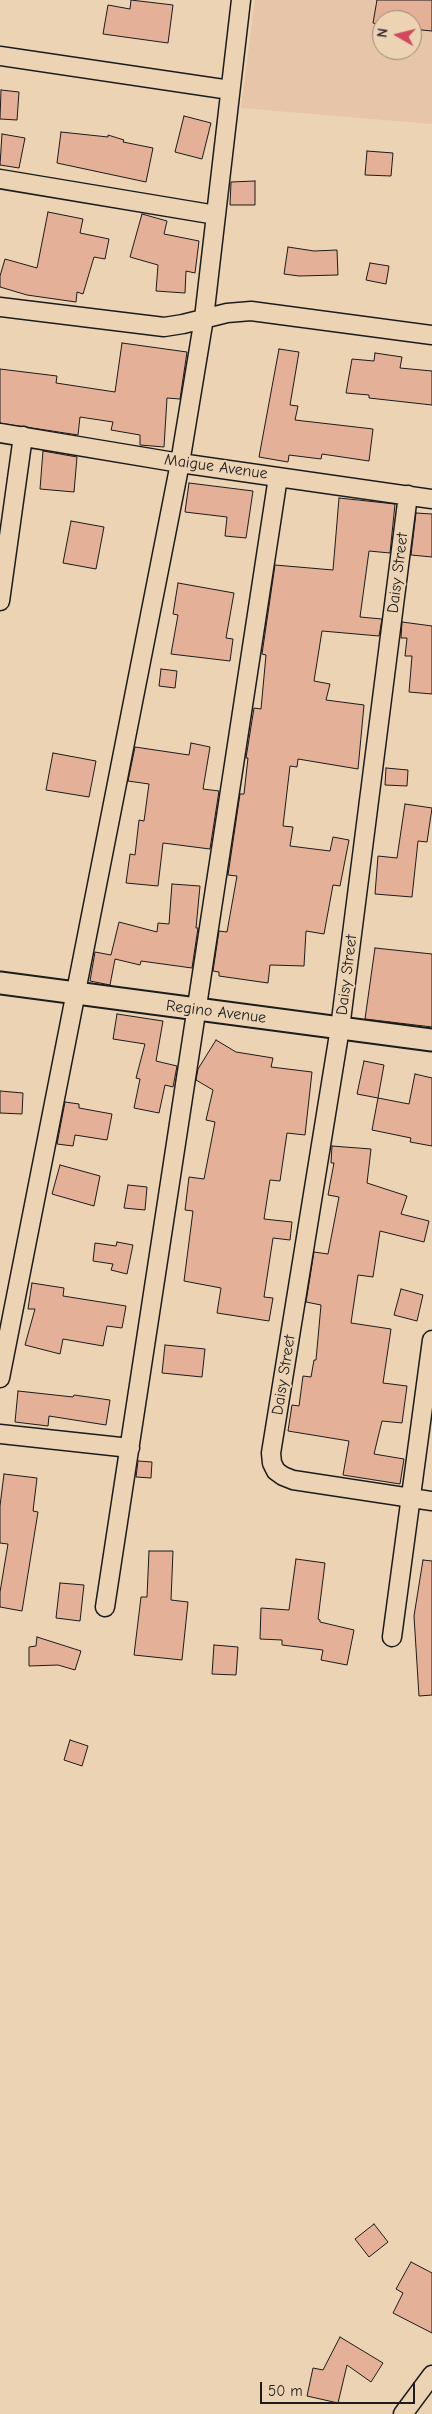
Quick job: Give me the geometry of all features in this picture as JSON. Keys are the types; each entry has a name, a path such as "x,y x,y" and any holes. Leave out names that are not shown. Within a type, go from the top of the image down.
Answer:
{"street":[{"path":"0,1378 74,993 180,462 204,318 241,0"},
{"path":"0,56 230,90"},
{"path":"0,179 216,215"},
{"path":"0,307 164,327 234,312 267,312 432,334"},
{"name":"Maigue Avenue","path":"0,432 180,462 432,499"},
{"path":"0,601 23,436"},
{"path":"105,1607 278,477"},
{"name":"Daisy Street","path":"408,495 340,1028 271,1453 272,1463 276,1471 288,1478 410,1498"},
{"name":"Regino Avenue","path":"0,983 432,1040"},
{"path":"392,1637 432,1340"},
{"path":"0,1434 130,1448"},
{"path":"410,1498 432,1500"},
{"path":"403,2414 432,2375"}],"shaded area":[{"path":"255,0 432,0 432,124 241,108"}],"building":[{"path":"131,0 173,5 168,43 103,34 108,5 130,9"},
{"path":"377,0 432,0 432,31 422,30 422,10 375,10"},
{"path":"1,90 19,92 17,120 0,119"},
{"path":"184,116 211,123 202,159 175,152"},
{"path":"61,132 108,137 108,135 124,140 123,142 153,148 146,182 57,163"},
{"path":"2,134 25,138 19,168 0,165"},
{"path":"367,151 393,153 391,176 365,175"},
{"path":"255,181 255,205 230,205 231,182"},
{"path":"48,212 83,219 80,233 109,239 105,259 94,257 83,294 77,292 76,302 27,295 0,287 0,276 5,259 37,268"},
{"path":"142,214 167,221 164,234 199,241 195,273 186,271 185,293 156,291 158,265 130,257"},
{"path":"288,247 314,251 337,250 338,275 299,276 284,274"},
{"path":"370,263 389,266 386,284 366,280"},
{"path":"122,343 187,352 180,399 167,398 164,447 140,445 140,435 111,430 113,422 80,417 78,435 0,423 0,369 57,376 56,383 115,392"},
{"path":"279,349 299,352 290,405 298,406 295,420 373,429 369,461 322,454 321,459 289,455 288,462 259,457"},
{"path":"375,353 402,357 400,368 432,371 432,405 369,398 369,395 346,393 352,359 374,361"},
{"path":"43,451 77,457 74,492 40,489"},
{"path":"189,483 253,491 246,538 225,536 227,517 185,512"},
{"path":"339,498 395,504 390,553 369,551 360,617 382,619 379,636 322,631 314,681 330,684 326,700 364,705 358,769 298,759 297,767 290,766 283,826 293,827 290,846 330,851 333,837 349,840 340,886 333,885 324,934 306,931 304,966 270,965 268,983 219,976 219,972 213,971 219,931 227,932 237,876 228,875 240,794 244,794 248,758 246,758 254,708 261,709 266,655 262,654 275,565 333,570"},
{"path":"416,513 432,514 432,557 411,555"},
{"path":"71,521 104,527 96,569 63,563"},
{"path":"178,583 234,593 226,638 233,639 230,661 171,654 178,615 173,614"},
{"path":"402,622 432,626 432,694 409,692 412,656 405,656 407,638 401,638"},
{"path":"161,669 177,671 175,688 159,686"},
{"path":"191,743 210,747 203,789 219,791 210,849 163,843 158,886 126,883 130,854 135,855 139,820 144,821 149,784 128,781 135,747 189,755"},
{"path":"53,753 96,761 89,797 46,790"},
{"path":"386,768 408,770 407,786 385,785"},
{"path":"405,804 432,808 427,842 418,841 412,897 375,894 378,856 397,858"},
{"path":"172,884 200,886 196,928 198,928 192,968 141,961 140,965 115,959 110,985 90,981 95,952 111,955 119,922 157,932 158,923 169,924"},
{"path":"375,948 432,954 432,1027 365,1019"},
{"path":"117,1014 163,1021 156,1061 177,1066 173,1087 165,1085 159,1113 134,1108 140,1079 136,1078 145,1044 113,1039"},
{"path":"216,1040 236,1052 273,1058 271,1067 312,1072 305,1135 287,1133 280,1181 270,1180 264,1219 292,1222 290,1240 273,1238 264,1297 273,1298 269,1321 217,1313 221,1288 184,1281 193,1211 185,1210 189,1177 204,1179 215,1122 206,1120 213,1090 196,1080 198,1069"},
{"path":"364,1061 384,1065 378,1098 357,1094"},
{"path":"415,1074 432,1078 432,1146 410,1142 411,1138 372,1130 378,1098 409,1104"},
{"path":"0,1091 23,1093 22,1114 0,1113"},
{"path":"65,1102 79,1104 79,1108 112,1114 107,1140 75,1135 73,1146 57,1144"},
{"path":"332,1146 371,1149 367,1183 407,1196 401,1214 429,1221 424,1242 380,1231 373,1277 358,1275 351,1323 391,1329 383,1383 407,1386 402,1423 382,1421 374,1454 404,1459 400,1484 343,1475 349,1441 288,1431 292,1405 299,1406 303,1376 311,1377 314,1360 316,1360 321,1305 306,1302 314,1252 328,1254 339,1197 328,1195 334,1163 331,1163"},
{"path":"60,1165 100,1176 94,1206 52,1194"},
{"path":"128,1185 147,1187 145,1210 124,1208"},
{"path":"117,1242 133,1245 127,1274 111,1270 113,1264 93,1261 95,1243 116,1246"},
{"path":"32,1283 64,1288 63,1296 126,1306 122,1328 107,1326 103,1346 63,1339 60,1354 25,1345 35,1309 28,1309"},
{"path":"401,1289 423,1295 417,1321 394,1315"},
{"path":"165,1345 205,1349 202,1377 162,1373"},
{"path":"18,1391 110,1400 106,1425 49,1416 48,1426 15,1422"},
{"path":"138,1461 152,1462 151,1478 136,1477"},
{"path":"4,1474 37,1478 33,1511 38,1512 22,1611 0,1607 0,1592 8,1544 0,1543 0,1506"},
{"path":"149,1551 173,1551 171,1600 188,1602 182,1660 134,1655 141,1597 147,1597"},
{"path":"296,1559 325,1563 318,1619 320,1622 354,1630 347,1665 321,1660 323,1650 282,1645 282,1640 260,1639 261,1608 289,1610"},
{"path":"423,1560 432,1561 432,1695 419,1696 414,1616"},
{"path":"60,1583 84,1585 80,1621 56,1618"},
{"path":"37,1637 81,1651 75,1670 58,1665 29,1666 29,1647 36,1646"},
{"path":"214,1645 238,1647 236,1675 212,1674"},
{"path":"70,1740 88,1746 82,1766 64,1760"},
{"path":"374,2224 388,2242 369,2257 355,2239"},
{"path":"411,2262 432,2273 432,2333 393,2313 403,2293 396,2289"},
{"path":"340,2337 383,2363 371,2382 347,2365 338,2403 307,2396 313,2368 323,2370"}]}
